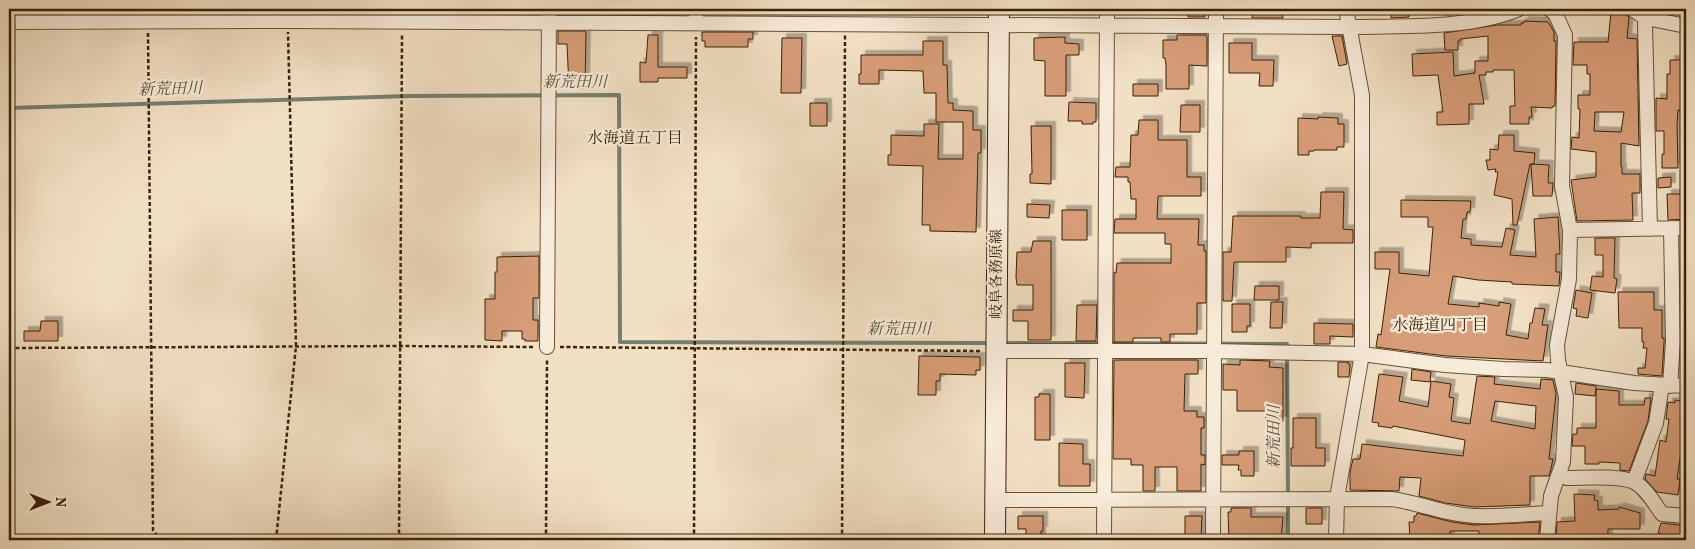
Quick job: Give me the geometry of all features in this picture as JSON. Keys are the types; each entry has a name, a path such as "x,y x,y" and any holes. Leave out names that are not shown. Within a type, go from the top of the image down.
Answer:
{"main road":[{"name":"岐阜各務原線","path":"995,540 998,17"}],"street":[{"path":"1104,540 1107,9"},
{"path":"1213,540 1216,9"},
{"path":"1336,540 1337,498 1362,354 1362,95 1346,9"},
{"path":"9,22 148,15 549,15 696,16 845,24 998,17 1107,26 1349,27 1463,22 1503,15 1520,9"},
{"path":"1632,9 1646,18 1686,26"},
{"path":"1547,540 1550,496 1563,462 1566,397 1560,372 1557,345 1568,280 1570,230 1562,186 1565,35 1557,10"},
{"path":"547,347 549,15"},
{"path":"1646,18 1650,229"},
{"path":"1634,482 1656,423 1666,385 1672,342 1671,228"},
{"path":"1570,230 1686,228"},
{"path":"996,351 1106,350 1362,354 1445,365 1546,370 1634,383 1686,386"},
{"path":"1559,475 1567,478 1621,478 1634,482 1648,494 1662,514 1686,516"},
{"path":"996,500 1392,499 1414,502 1442,512 1475,516 1548,513"}],"path":[{"path":"148,15 152,530 158,537 192,537 194,540"},
{"path":"276,540 296,346 288,15"},
{"path":"399,540 402,15"},
{"path":"694,540 696,16"},
{"path":"842,540 845,24"},
{"path":"9,348 399,346"},
{"path":"546,540 547,347"},
{"path":"696,348 996,351"}],"building":[{"path":"1188,9 1205,9 1205,17 1188,17"},
{"path":"1253,9 1282,9 1283,18 1252,18"},
{"path":"1391,9 1408,9 1409,17 1391,18"},
{"path":"1445,9 1470,9 1470,13 1446,15"},
{"path":"1611,12 1625,14 1629,17 1627,38 1637,39 1639,146 1621,143 1621,167 1622,174 1640,174 1640,193 1632,193 1633,220 1577,221 1571,180 1596,177 1596,152 1571,149 1572,137 1579,138 1580,109 1578,109 1578,95 1590,95 1590,74 1587,74 1587,65 1573,65 1574,42 1608,42","holes":["1595,112 1624,112 1621,132 1594,131"]},
{"path":"1524,21 1548,22 1554,32 1554,41 1556,41 1555,106 1552,108 1531,107 1532,117 1529,117 1529,124 1510,124 1510,106 1515,106 1514,70 1493,70 1493,72 1486,72 1486,75 1479,75 1484,104 1469,104 1469,124 1437,125 1437,112 1443,112 1438,75 1413,76 1412,54 1453,52 1454,76 1475,73 1475,61 1488,61 1488,36 1460,39 1458,41 1458,50 1445,50 1444,33 1497,25 1521,25"},
{"path":"558,31 585,31 586,33 585,88 569,88 567,44 558,44"},
{"path":"702,32 753,32 753,39 748,39 748,47 705,47 705,41 702,41"},
{"path":"648,35 658,35 658,67 687,67 687,78 658,78 658,82 640,82 640,62 646,63"},
{"path":"1177,35 1206,35 1207,37 1207,66 1189,65 1189,89 1166,89 1166,64 1165,58 1163,58 1163,40 1177,40"},
{"path":"1332,36 1342,36 1347,64 1339,66"},
{"path":"1065,37 1065,43 1079,44 1079,55 1066,55 1066,96 1045,96 1045,61 1034,60 1034,38"},
{"path":"782,38 802,38 801,93 781,93"},
{"path":"923,41 943,41 943,65 947,65 948,103 953,103 953,110 973,111 973,130 981,130 981,153 978,153 976,232 930,231 930,225 922,225 923,166 888,165 888,155 891,155 891,135 924,136 924,124 939,124 938,159 963,159 963,122 936,122 936,93 924,93 923,71 879,70 879,84 859,84 861,55 923,55"},
{"path":"1229,43 1252,43 1252,60 1274,60 1273,86 1259,86 1260,73 1229,73"},
{"path":"1670,60 1686,60 1686,111 1678,110 1678,168 1662,168 1664,131 1656,131 1656,98 1667,99 1667,74 1670,74"},
{"path":"1133,84 1158,84 1158,96 1133,96"},
{"path":"1069,102 1096,103 1096,122 1093,122 1093,124 1082,124 1082,121 1068,121"},
{"path":"810,103 827,103 827,126 810,126"},
{"path":"1181,105 1200,105 1200,132 1180,132"},
{"path":"1318,117 1338,118 1338,124 1344,124 1344,147 1337,147 1337,150 1314,150 1309,151 1309,155 1298,155 1298,118 1318,119"},
{"path":"1139,120 1158,120 1158,140 1187,140 1187,177 1201,177 1201,196 1158,196 1157,219 1199,219 1198,245 1204,245 1204,251 1206,251 1206,303 1197,303 1197,334 1170,334 1170,342 1161,342 1161,338 1133,338 1133,342 1114,342 1114,272 1116,273 1117,263 1171,263 1171,244 1165,244 1165,233 1114,233 1115,219 1136,219 1136,199 1131,199 1128,177 1115,177 1116,167 1130,167 1131,135 1138,135"},
{"path":"1031,126 1051,126 1051,184 1030,183 1030,174 1032,174"},
{"path":"1499,135 1514,135 1514,151 1535,153 1534,164 1530,164 1517,225 1513,225 1512,199 1494,195 1498,172 1495,172 1496,169 1488,170 1486,160 1490,160 1490,149 1498,150"},
{"path":"1531,164 1549,165 1548,183 1553,183 1552,196 1533,196"},
{"path":"1671,177 1671,187 1658,188 1658,178"},
{"path":"1321,192 1344,192 1343,229 1353,230 1353,243 1311,243 1311,248 1286,247 1286,262 1234,262 1232,301 1223,301 1223,252 1231,252 1233,216 1301,216 1301,218 1320,218"},
{"path":"1667,194 1686,194 1686,219 1668,220"},
{"path":"1401,200 1471,201 1470,212 1467,212 1466,219 1463,219 1461,238 1471,239 1471,245 1502,247 1506,228 1515,230 1510,255 1536,257 1534,219 1558,217 1560,254 1556,254 1556,272 1560,272 1559,286 1512,284 1512,282 1453,276 1448,304 1479,307 1479,303 1499,306 1499,302 1511,304 1506,335 1528,339 1530,323 1532,323 1535,308 1545,309 1542,325 1548,325 1543,361 1446,356 1376,347 1378,334 1381,335 1390,269 1375,269 1375,252 1399,252 1399,273 1429,276 1433,227 1428,227 1428,217 1401,217"},
{"path":"1027,204 1050,205 1049,218 1027,217"},
{"path":"1062,210 1087,210 1087,240 1062,240"},
{"path":"1595,238 1615,238 1614,278 1617,279 1615,293 1590,290 1592,276 1603,277 1603,255 1595,255"},
{"path":"1033,241 1051,241 1051,340 1028,340 1028,321 1013,321 1013,310 1033,310 1033,285 1017,285 1016,277 1017,252 1031,252"},
{"path":"539,256 539,298 533,298 533,320 538,320 538,341 525,341 525,339 522,339 522,331 502,331 502,341 485,340 485,299 495,299 497,257"},
{"path":"1255,286 1279,286 1279,300 1254,300"},
{"path":"1576,290 1592,293 1588,318 1576,316 1577,309 1573,308"},
{"path":"1618,292 1654,292 1654,310 1662,310 1662,338 1664,338 1664,342 1662,376 1638,374 1638,368 1645,368 1647,348 1643,348 1642,328 1619,328"},
{"path":"1271,302 1283,302 1282,328 1270,328"},
{"path":"1232,304 1250,304 1250,326 1247,326 1247,332 1232,332"},
{"path":"1077,305 1097,305 1096,341 1076,341"},
{"path":"41,321 58,321 58,341 24,341 24,331 40,331"},
{"path":"1314,323 1353,324 1353,337 1330,336 1330,344 1314,344"},
{"path":"919,356 980,357 980,370 976,370 976,375 940,374 940,381 936,381 936,395 918,395"},
{"path":"1114,360 1198,360 1198,374 1185,374 1184,411 1197,411 1197,417 1204,417 1204,428 1201,428 1201,455 1205,455 1205,465 1201,464 1201,491 1177,491 1177,467 1155,467 1155,491 1143,491 1143,465 1131,465 1131,459 1113,459"},
{"path":"1240,360 1270,361 1269,367 1283,368 1283,421 1266,421 1266,411 1237,411 1237,390 1223,390 1223,364 1240,365"},
{"path":"1338,362 1348,362 1350,364 1349,377 1338,377"},
{"path":"1065,363 1085,363 1084,398 1065,397"},
{"path":"1412,369 1431,372 1430,382 1411,380"},
{"path":"1379,374 1403,377 1399,401 1428,407 1431,381 1451,384 1449,397 1454,398 1451,421 1470,424 1477,376 1495,377 1494,384 1540,389 1541,379 1553,380 1556,394 1549,459 1553,459 1551,469 1549,476 1530,476 1530,505 1475,507 1445,503 1419,496 1421,478 1400,477 1399,491 1350,490 1350,472 1353,459 1360,459 1362,444 1463,456 1465,440 1393,426 1392,428 1378,426 1379,423 1372,422","holes":["1495,401 1536,406 1535,429 1491,421"]},
{"path":"1576,383 1596,386 1595,396 1575,394"},
{"path":"1596,389 1619,391 1619,405 1644,405 1645,398 1651,398 1648,421 1629,471 1620,470 1620,463 1599,462 1599,464 1585,464 1585,446 1572,446 1573,434 1577,434 1577,428 1596,428"},
{"path":"1039,394 1050,394 1050,440 1035,440 1035,397 1039,397"},
{"path":"1675,400 1686,402 1686,451 1681,452 1677,479 1680,479 1678,495 1657,492 1645,479 1646,474 1655,476 1660,440 1666,442 1669,419 1666,419 1668,402 1675,403"},
{"path":"1293,418 1316,418 1316,448 1325,448 1325,466 1291,466"},
{"path":"1059,443 1083,444 1083,464 1090,464 1090,486 1059,486"},
{"path":"1239,451 1254,451 1254,476 1241,476 1241,470 1238,470 1239,465 1222,465 1222,455 1239,455"},
{"path":"1574,494 1595,495 1594,500 1598,501 1598,510 1619,509 1619,507 1640,513 1640,529 1608,529 1608,540 1556,540 1557,522 1575,521"},
{"path":"1231,508 1251,508 1251,517 1283,517 1281,540 1229,540 1228,512 1231,512"},
{"path":"1306,508 1322,508 1322,524 1306,524"},
{"path":"1417,513 1452,522 1474,525 1540,522 1538,540 1479,540 1479,531 1450,531 1450,540 1410,540 1409,522 1414,522 1414,516"},
{"path":"1018,516 1043,516 1041,540 1026,540 1026,529 1018,529"},
{"path":"1185,516 1202,516 1201,540 1185,540"},
{"path":"1661,523 1686,526 1686,538 1674,534 1673,537 1658,533"}],"waterway":[{"name":"新荒田川","path":"9,108 409,96 619,95 620,342 985,343"},
{"name":"新荒田川","path":"1008,343 1101,343"},
{"name":"新荒田川","path":"1108,343 1287,344 1288,496"},
{"name":"新荒田川","path":"1288,503 1288,540"}],"district":[{"name":"水海道五丁目","path":"635,139"},
{"name":"水海道四丁目","path":"1440,326"}]}
